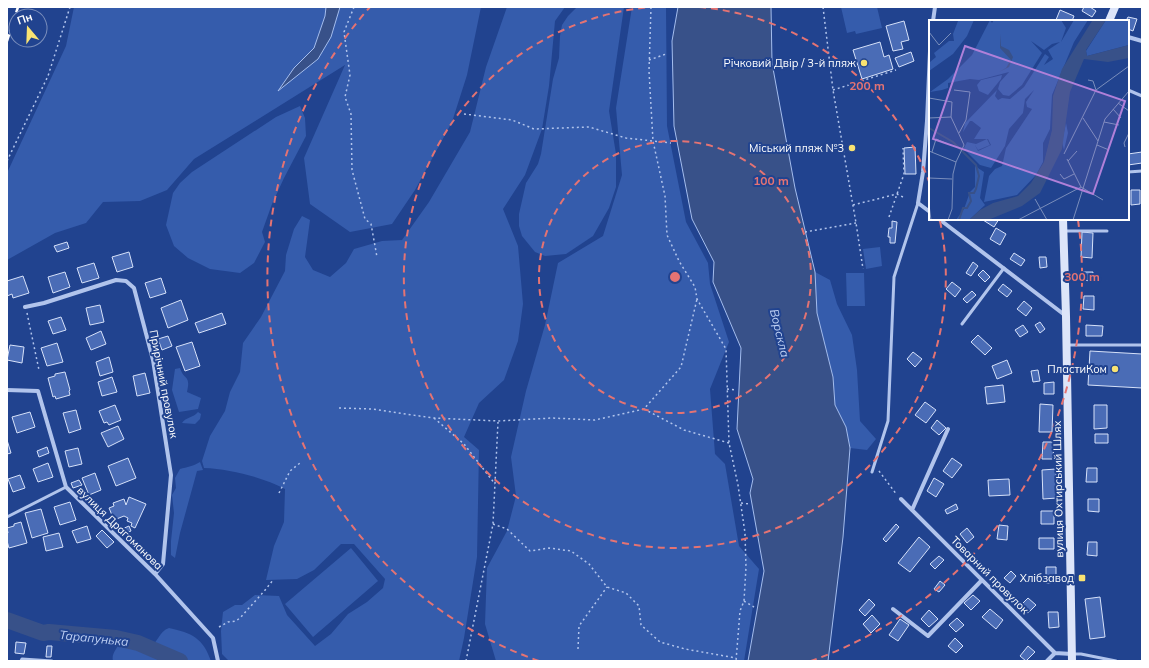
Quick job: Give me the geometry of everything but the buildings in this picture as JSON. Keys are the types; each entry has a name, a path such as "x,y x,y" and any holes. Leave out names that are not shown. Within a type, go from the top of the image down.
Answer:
{"main road":[{"path":"1108,20 1115,7"},
{"name":"вулиця Охтирський Шлях","path":"1063,220 1067,345 1072,658"}],"street":[{"path":"933,20 935,7"},
{"path":"1129,37 1142,41"},
{"path":"929,71 925,150 918,203 929,211"},
{"path":"940,220 1066,316"},
{"name":"Прирічний провулок","path":"25,307 44,304 116,280 126,280 134,288 153,360 171,475 163,564 155,574"},
{"name":"вулиця Драгоманова","path":"7,390 38,391 66,488 155,574 213,638 218,661"},
{"path":"912,510 948,429"},
{"name":"Товарний провулок","path":"900,499 1055,653"},
{"path":"893,609 928,636 982,580"},
{"path":"1047,661 1055,653 1072,658"}],"lane":[{"path":"1129,90 1142,96"},
{"path":"1129,172 1142,171"},
{"path":"872,472 888,421 894,277 918,203"},
{"path":"1064,231 1107,231"},
{"path":"962,324 1004,268"},
{"path":"1067,345 1142,345"},
{"path":"7,517 66,488"},
{"path":"1072,658 1081,654 1116,661"},
{"path":"22,661 22,659 52,661"}],"path":[{"path":"7,161 48,76 70,7"},
{"path":"354,7 344,32 350,75 344,97 351,114 352,170 364,219 371,224 377,257"},
{"path":"493,524 507,529 530,551 549,548 571,550 589,564 607,587 626,593 639,606 641,625 660,642 736,660 740,611 744,601 746,567 745,533 741,503 729,443 726,349 698,299 695,287 679,261 667,235 665,196 653,141 649,60 651,7"},
{"path":"823,7 833,90 863,269"},
{"path":"649,60 666,54"},
{"path":"833,90 896,70"},
{"path":"464,114 512,120 534,129 589,127 626,138 671,143"},
{"path":"889,217 904,174 903,148"},
{"path":"853,205 897,194 905,198"},
{"path":"805,232 856,223"},
{"path":"339,408 372,409 434,418 498,421 552,418 595,420 644,409 681,367 698,299"},
{"path":"25,307 39,370"},
{"path":"727,389 736,390"},
{"path":"644,409 684,430 729,443"},
{"path":"434,418 464,444 495,484"},
{"path":"466,661 493,524 498,421"},
{"path":"279,493 290,471 300,463"},
{"path":"875,465 885,481 900,499"},
{"path":"741,503 750,504"},
{"path":"219,626 228,622 236,621 241,617 273,580"},
{"path":"578,649 579,626 607,587"},
{"path":"744,601 754,607"}],"shaded area":[{"path":"74,7 481,7 467,75 452,122 415,190 392,224 350,232 310,204 304,158 345,65 194,159 167,190 140,201 103,202 86,223 55,233 7,260 7,173 66,46"},
{"path":"507,7 565,7 555,21 549,86 542,129 525,175 503,209 518,246 523,304 518,341 504,380 479,403 464,437 479,450 477,557 459,661 229,661 222,654 221,631 223,612 235,605 242,605 255,595 279,596 287,615 315,646 331,634 348,614 367,602 383,588 385,579 354,544 341,544 314,570 297,579 266,580 274,546 284,522 285,489 246,474 204,468 202,461 210,436 225,411 230,392 240,372 243,343 261,317 285,271 286,255 294,229 302,216 310,220 305,257 313,270 330,277 346,263 354,249 382,241 402,240 429,202 470,132 486,67"},
{"path":"577,7 624,7 609,111 616,154 616,187 609,208 593,236 566,254 545,256 535,252 522,236 519,226 519,214 526,183 538,164 541,154 553,79 559,58 562,25"},
{"path":"632,7 666,7 667,126 686,222 708,263 710,284 729,342 710,389 715,454 725,464 739,546 759,569 744,661 496,661 485,624 487,568 507,531 516,496 511,457 526,391 545,325 558,263 603,236 622,175 616,108"},
{"path":"841,7 877,7 882,28 856,34 855,31 847,33"},
{"path":"300,106 305,118 306,136 272,204 262,232 265,242 254,263 240,273 210,269 188,258 174,246 166,225 173,193 180,183 192,172 276,117"},
{"path":"880,247 882,266 866,269 863,249"},
{"path":"815,272 830,280 837,304 852,335 857,370 860,421 876,439 867,450 850,448 846,427 835,405 833,376 817,313"},
{"path":"846,273 864,273 865,306 847,306"},
{"path":"180,368 188,380 187,392 201,398 198,409 179,412 172,390 175,369"},
{"path":"198,412 201,414 200,419 195,424 182,423 185,420"},
{"path":"200,462 203,470 197,471 180,533 175,558 171,555 171,541 174,513 172,495 176,488 175,478 180,469"},
{"path":"351,548 378,581 313,637 285,604"},
{"path":"169,628 184,632 196,638 208,653 211,661 113,661 113,654 119,645 127,643 146,646 151,645 163,632"}],"water":[{"path":"326,7 340,7 331,37 318,59 278,91 294,68 314,48 325,16"},
{"name":"Ворскла","path":"678,7 771,7 772,63 795,188 815,272 817,313 833,377 835,405 846,427 850,448 843,537 828,661 748,661 764,571 750,493 753,479 737,429 741,348 713,282 714,262 692,219 674,126 672,41"}],"waterway":[{"name":"Тарапунька","path":"7,620 43,633 49,632 116,638 138,643 180,661"}],"railway":[{"path":"7,41 18,7"}],"place":[{"name":"Річковий Двір / 3-й пляж","path":"864,63"},
{"name":"Міський пляж №3","path":"852,148"},
{"name":"ПластиКом","path":"1115,369"},
{"name":"Хлібзавод","path":"1082,578"}]}
